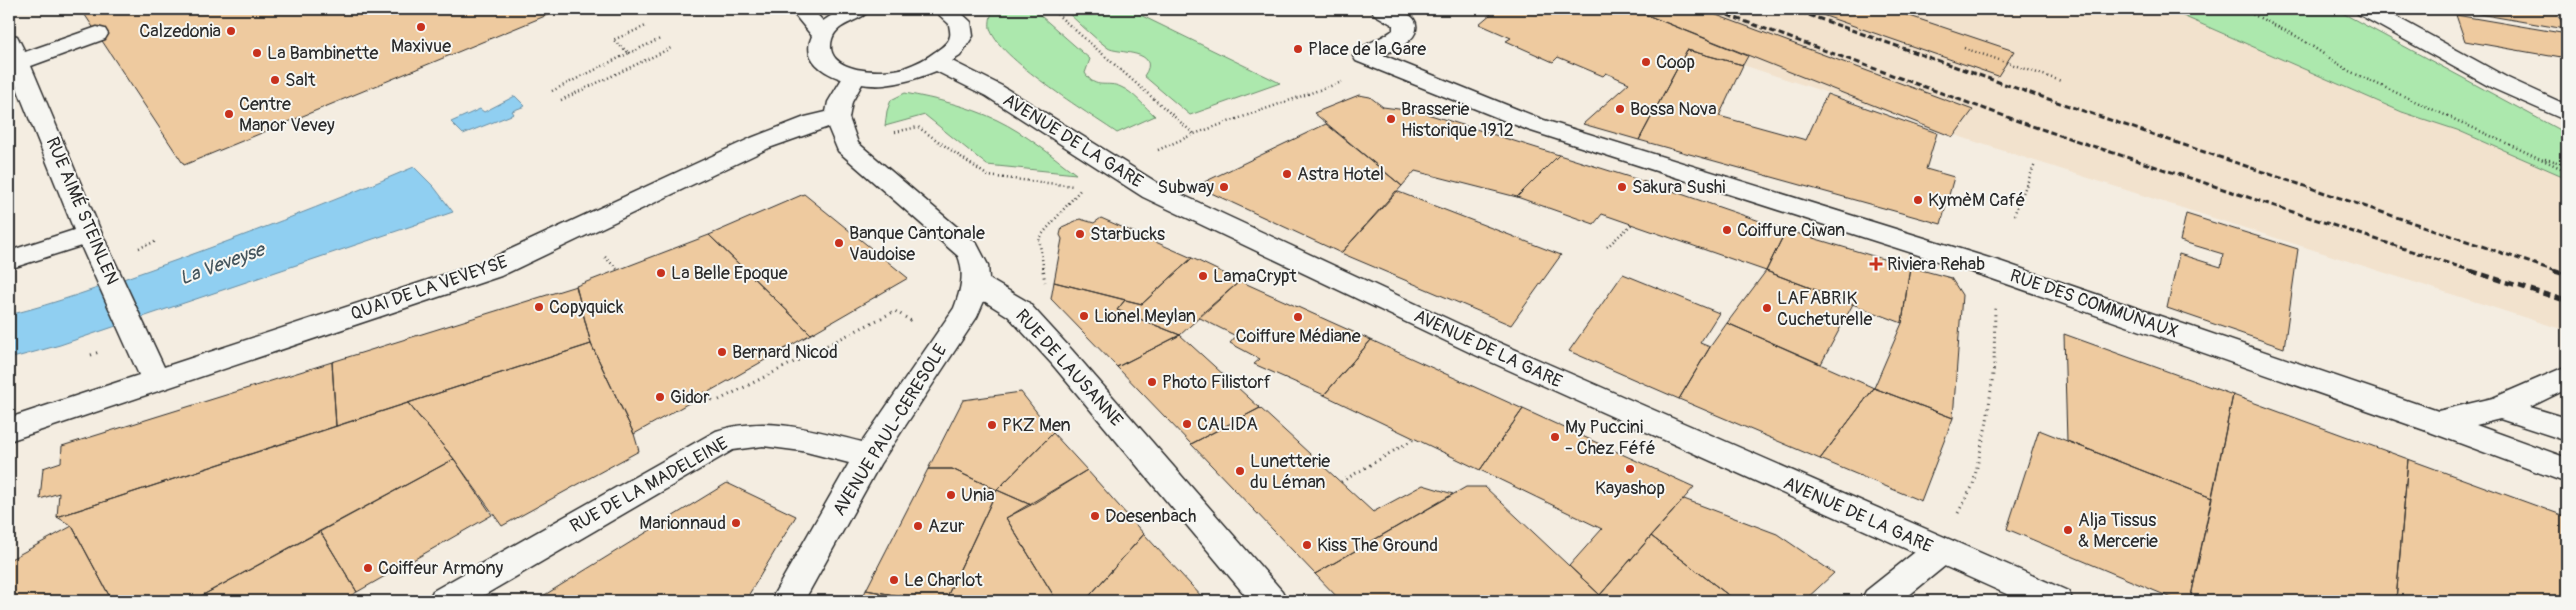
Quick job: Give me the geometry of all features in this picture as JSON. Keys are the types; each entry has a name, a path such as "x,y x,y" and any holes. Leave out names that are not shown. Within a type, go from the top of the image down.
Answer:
{"street":[{"path":"801,9 823,35"},
{"path":"858,9 836,20 823,35 820,46 821,56 828,65 839,72 854,77 875,79 898,77 919,72 938,63 951,53 959,42 961,31 958,20 944,9"},
{"name":"RUE DES COMMUNAUX","path":"1382,9 1404,22 1404,32 1394,41 1364,56 1536,125 1993,269 2438,423 2567,471"},
{"path":"2366,9 2500,83 2567,114"},
{"path":"13,52 97,34"},
{"name":"RUE AIMÉ STEINLEN","path":"13,52 39,109 89,234 106,266 132,332 156,380"},
{"name":"AVENUE DE LA GARE","path":"938,63 994,91 1152,191 1472,342 2056,601"},
{"path":"854,77 840,102 836,118 847,146 968,250 976,268 975,283"},
{"name":"QUAI DE LA VEVEYSE","path":"9,430 492,269 577,231 760,143 813,122 836,118"},
{"path":"9,260 89,234"},
{"name":"AVENUE PAUL-CERESOLE","path":"787,601 869,456 962,318 975,283"},
{"name":"RUE DE LAUSANNE","path":"975,283 1018,309 1062,357 1270,601"},
{"path":"2438,423 2500,408 2567,377"},
{"path":"2500,408 2567,430"},
{"name":"RUE DE LA MADELEINE","path":"444,601 727,439 763,434 802,439 869,456"},
{"path":"1878,601 1940,551"}],"path":[{"path":"1051,9 1194,134"},
{"path":"2242,9 2298,37 2349,71 2567,171"},
{"path":"629,54 613,40 646,26"},
{"path":"552,90 660,40"},
{"path":"561,100 671,48"},
{"path":"1964,48 2061,81"},
{"path":"1118,169 1194,134 1302,94 1392,67"},
{"path":"895,132 918,127 988,176 1083,187 1039,238 1046,290"},
{"path":"2539,158 2567,164"},
{"path":"2014,215 2035,164"},
{"path":"1607,247 1632,224"},
{"path":"1956,518 1973,485 1987,420 1994,366 1993,269"},
{"path":"686,462 714,403 896,311 916,323"},
{"path":"704,392 714,403"},
{"path":"1341,482 1414,439"}],"shaded area":[{"path":"1482,9 2167,9 2402,112 2457,130 2567,178 2567,331 1973,141 1743,65 1687,50 1639,140 1583,124 1629,82 1606,73 1603,76 1558,58 1553,62 1506,41 1511,37 1479,24 1492,13"}],"green space":[{"path":"993,9 1033,9 1090,59 1085,73 1093,82 1116,85 1125,89 1155,116 1117,133 1046,84 1009,54 996,40 990,28 990,18"},
{"path":"1064,9 1128,9 1280,83 1190,115 1144,76 1148,67 1148,61 1136,54 1108,48"},
{"path":"2167,9 2335,9 2567,134 2567,178 2457,130 2402,112"},
{"path":"905,93 940,100 997,120 1028,138 1076,174 987,165 925,115 885,126 891,100"}],"water":[{"path":"515,96 525,106 512,111 514,114 463,134 451,122 480,109 484,112"},
{"name":"La Veveyse","path":"414,167 434,187 453,212 60,345 9,359 9,315 80,294 183,258"}],"building":[{"name":"Centre Manor Vevey","path":"81,9 562,9 184,165"},
{"path":"1482,9 1632,9 1748,56 1743,65 1687,50 1639,140 1583,124 1629,83 1606,73 1603,76 1558,57 1553,62 1506,41 1511,38 1479,24 1492,13"},
{"path":"1632,9 1700,9 1973,110 1953,137"},
{"path":"1805,9 1889,9 2014,51 1998,76"},
{"path":"2461,9 2555,9 2565,29 2462,11"},
{"path":"2456,15 2567,34 2567,59 2465,41"},
{"path":"1687,50 1743,65 1719,116 1806,140 1827,94 1937,133 1926,169 1954,177 1941,224 1639,140"},
{"path":"1359,95 1370,97 1383,107 1421,112 1559,155 1517,197 1415,171 1402,186 1314,113"},
{"path":"1326,124 1402,186 1341,253 1196,186"},
{"path":"1559,155 1658,186 1786,230 1766,271 1602,214 1594,224 1517,197"},
{"path":"1396,191 1561,255 1511,325 1341,253"},
{"path":"804,194 908,278 811,334 709,235"},
{"path":"2186,214 2298,249 2284,348 2167,308 2179,254 2221,267 2223,254 2180,241"},
{"path":"1101,218 1192,258 1142,304 1054,282 1062,239 1060,235 1062,227 1080,219 1094,223"},
{"path":"1786,230 1910,267 1902,323 1766,271"},
{"path":"709,235 811,334 634,434 591,344 576,286"},
{"path":"1192,258 1240,281 1180,335 1117,310 1125,300 1142,304"},
{"path":"1910,267 1951,278 1962,295 1953,418 1874,388 1902,323"},
{"path":"1766,271 1853,304 1821,364 1727,323"},
{"path":"1623,274 1719,313 1700,343 1710,347 1679,399 1569,351"},
{"path":"1240,281 1371,340 1324,395 1254,364 1260,359 1230,343 1236,336 1198,317"},
{"path":"1054,282 1125,300 1117,310 1180,335 1117,367 1051,299"},
{"path":"576,286 591,344 336,426 332,362"},
{"path":"1727,323 1874,388 1820,459 1679,399 1710,347"},
{"path":"2064,334 2233,395 2212,498 2067,441"},
{"path":"1180,335 1260,408 1191,444 1117,367"},
{"path":"1371,340 1523,409 1480,470 1324,395"},
{"path":"591,344 634,434 639,451 502,526 454,459 408,403"},
{"path":"332,362 336,426 57,517 59,493 40,499 43,468 61,462 62,446"},
{"path":"1874,388 1953,418 1921,501 1820,459"},
{"path":"1021,392 1053,433 997,490 952,469 928,469 963,400"},
{"path":"2233,395 2408,459 2396,601 2190,601"},
{"path":"408,403 454,459 192,601 112,601 72,526 57,517"},
{"path":"1260,408 1373,512 1423,485 1453,494 1315,574 1191,444"},
{"path":"1523,409 1694,487 1600,595 1569,566 1602,529 1480,470"},
{"path":"2039,430 2212,498 2190,601 2179,601 2007,529"},
{"path":"1053,433 1087,470 1031,505 997,490"},
{"path":"454,459 492,515 357,592 320,531"},
{"path":"2408,459 2567,517 2567,601 2396,601"},
{"path":"928,469 952,469 997,490 945,601 928,601 866,590"},
{"path":"1087,470 1144,534 1085,601 1057,601 1006,518"},
{"path":"727,483 796,516 745,601 547,601 543,596"},
{"path":"1466,487 1485,487 1600,595 1592,601 1341,601 1315,574"},
{"path":"997,490 1031,505 1006,518 1057,601 945,601"},
{"path":"1684,499 1777,534 1834,573 1804,601 1736,601 1651,536"},
{"path":"72,526 112,601 9,601 9,560"},
{"path":"320,531 357,592 341,601 192,601"},
{"path":"1144,534 1203,598 1198,601 1085,601"},
{"path":"1651,536 1736,601 1606,601 1600,595"},
{"path":"866,590 928,601 861,601"}],"railway":[{"path":"1711,9 2029,125 2475,272"},
{"path":"1792,9 2007,85 2558,272"},
{"path":"2471,271 2567,301"},
{"path":"2554,271 2567,275"}],"place":[{"name":"Maxivue","path":"421,27"},
{"name":"Calzedonia","path":"231,31"},
{"name":"Place de la Gare","path":"1298,49"},
{"name":"La Bambinette","path":"257,53"},
{"name":"Coop","path":"1646,62"},
{"name":"Salt","path":"275,80"},
{"name":"Bossa Nova","path":"1620,109"},
{"name":"Centre Manor Vevey","path":"229,114"},
{"name":"Brasserie Historique 1912","path":"1391,119"},
{"name":"Astra Hotel","path":"1287,174"},
{"name":"Subway","path":"1224,187"},
{"name":"Sakura Sushi","path":"1622,187"},
{"name":"KymèM Café","path":"1918,200"},
{"name":"Coiffure Ciwan","path":"1727,230"},
{"name":"Starbucks","path":"1080,234"},
{"name":"Banque Cantonale Vaudoise","path":"839,243"},
{"name":"Riviera Rehab","path":"1876,264"},
{"name":"La Belle Epoque","path":"661,273"},
{"name":"LamaCrypt","path":"1203,276"},
{"name":"Copyquick","path":"539,307"},
{"name":"LAFABRIK Cucheturelle","path":"1767,308"},
{"name":"Lionel Meylan","path":"1084,316"},
{"name":"Coiffure Médiane","path":"1298,317"},
{"name":"Bernard Nicod","path":"722,352"},
{"name":"Photo Filistorf","path":"1152,382"},
{"name":"Gidor","path":"660,397"},
{"name":"CALIDA","path":"1187,424"},
{"name":"PKZ Men","path":"992,425"},
{"name":"My Puccini - Chez Féfé","path":"1555,437"},
{"name":"Kayashop","path":"1630,469"},
{"name":"Lunetterie du Léman","path":"1240,471"},
{"name":"Unia","path":"951,495"},
{"name":"Doesenbach","path":"1095,516"},
{"name":"Marionnaud","path":"736,523"},
{"name":"Azur","path":"918,526"},
{"name":"Alja Tissus & Mercerie","path":"2068,530"},
{"name":"Kiss The Ground","path":"1307,545"},
{"name":"Coiffeur Armony","path":"368,568"},
{"name":"Le Charlot","path":"894,580"}]}
